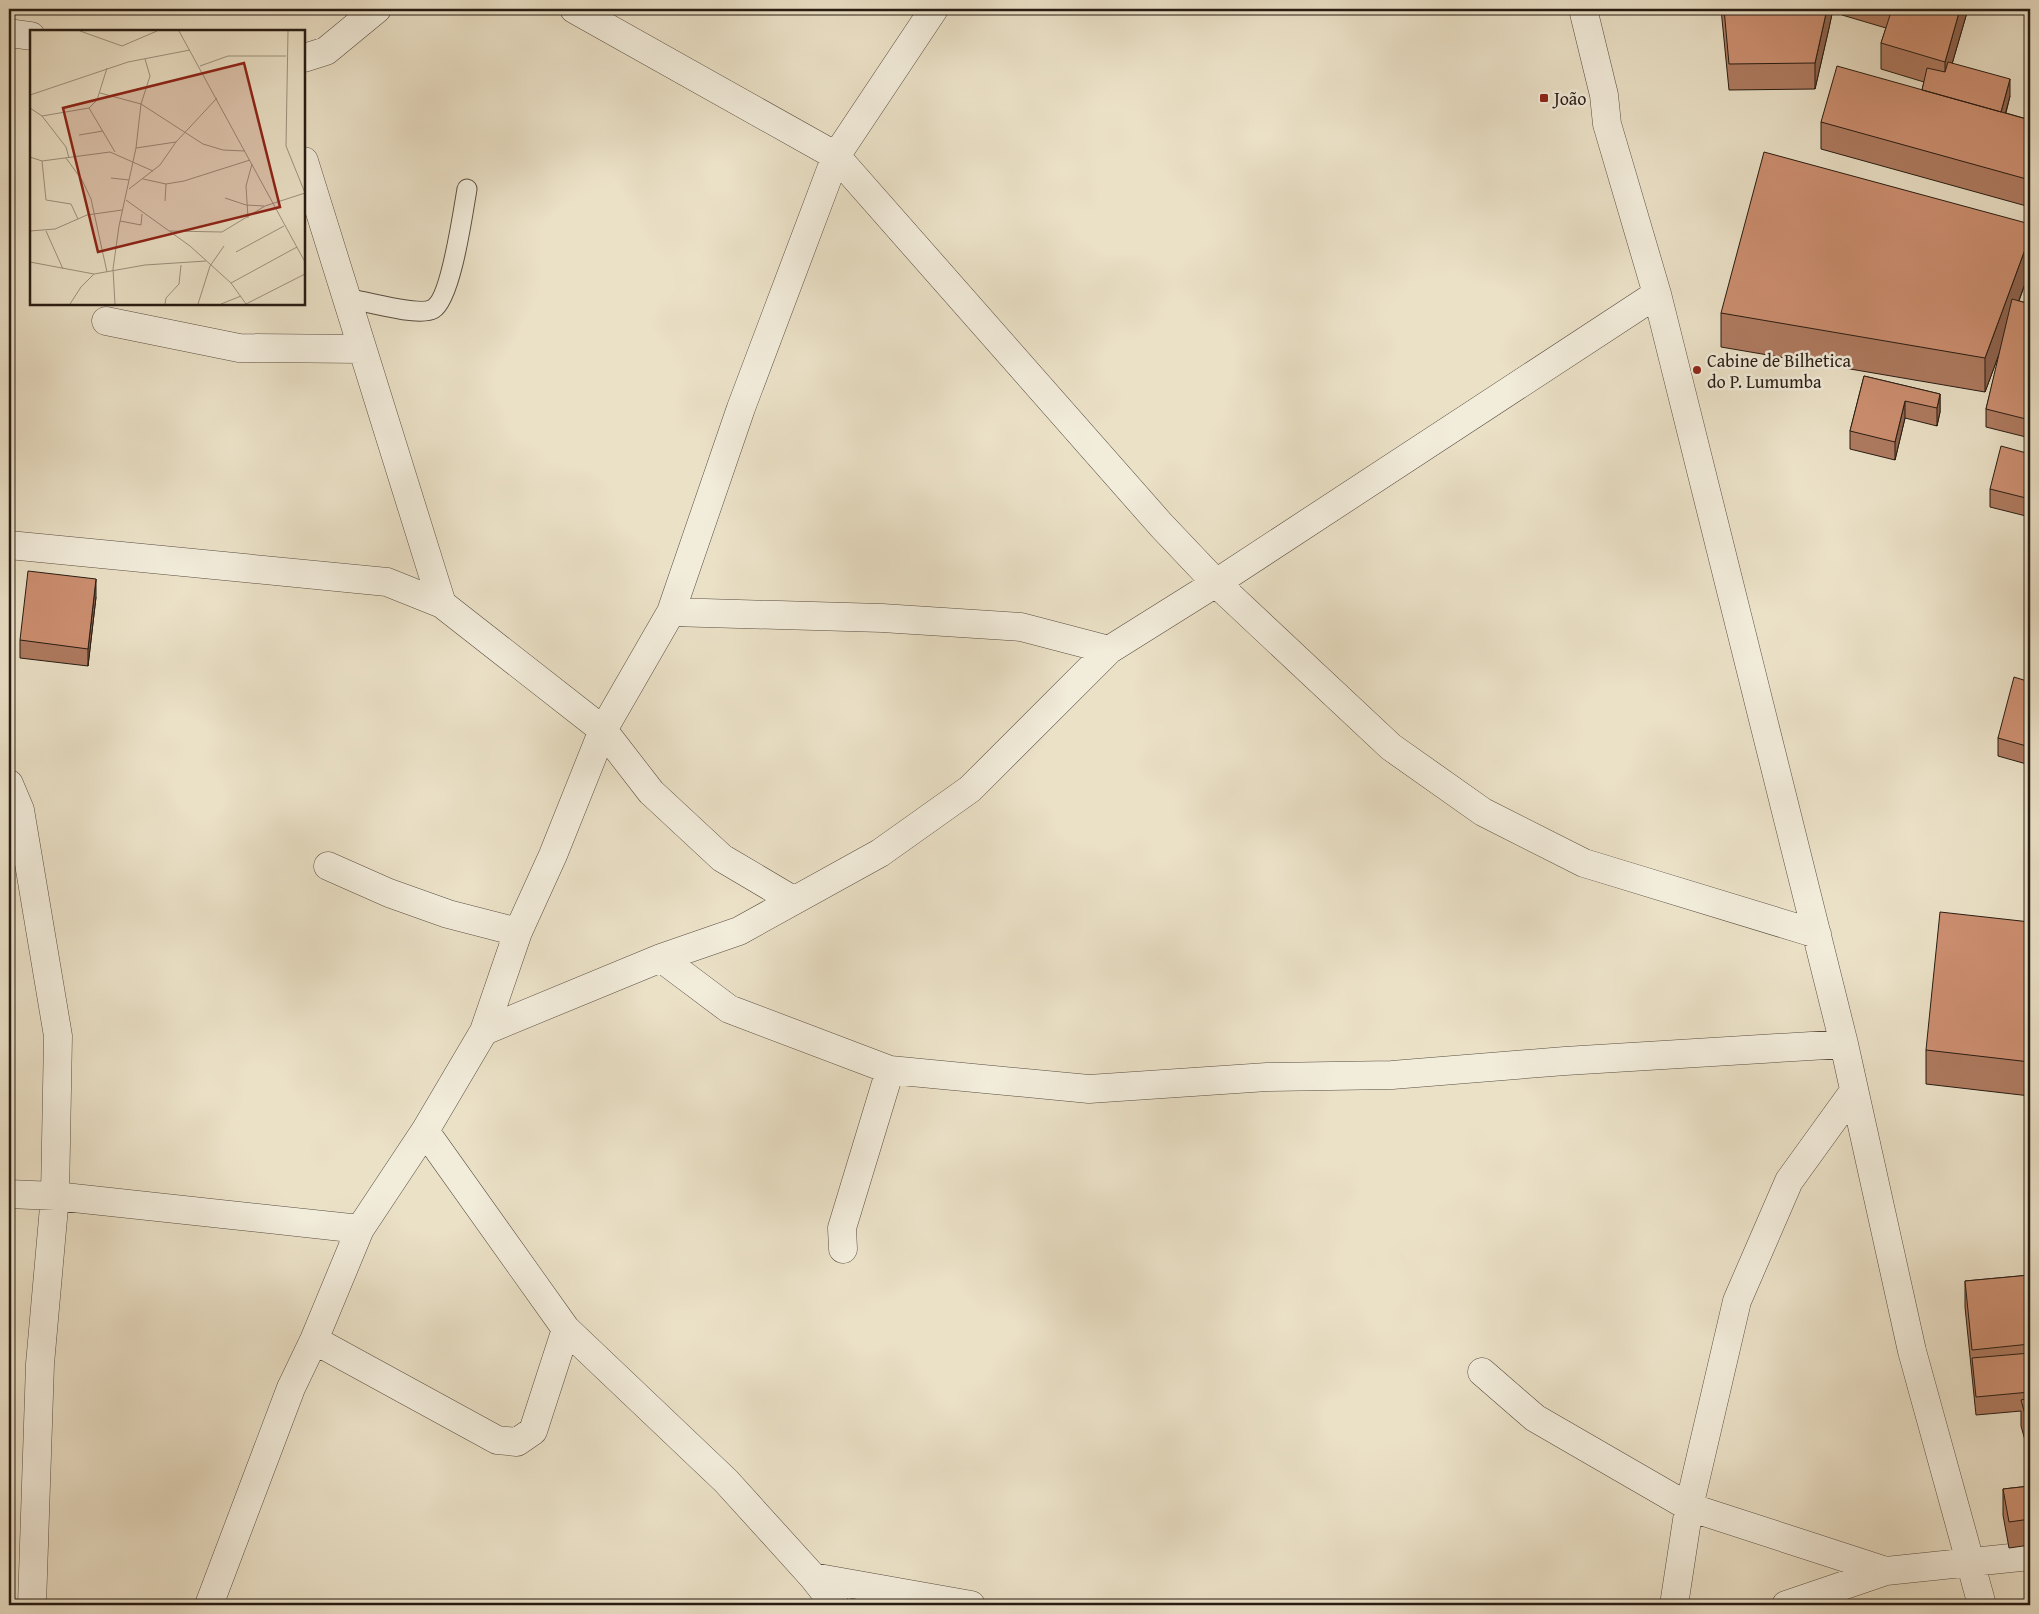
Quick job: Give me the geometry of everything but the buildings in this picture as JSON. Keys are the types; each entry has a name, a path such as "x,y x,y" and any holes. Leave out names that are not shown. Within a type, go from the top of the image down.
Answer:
{"street":[{"path":"305,58 326,51 378,9"},
{"path":"574,9 836,156 1161,525 1216,583 1391,747 1483,812 1584,863 1817,934"},
{"path":"209,1605 290,1388 314,1340 360,1229 425,1132 484,1031 518,932 553,855 602,730 671,612 741,408 836,156 934,9"},
{"path":"1583,9 1604,95 1607,124 1656,294 1844,1044 1912,1351 1982,1605"},
{"path":"9,33 30,36"},
{"path":"305,164 442,604"},
{"path":"484,1031 661,958 739,931 880,853 970,789 1109,650 1216,583 1656,294"},
{"path":"106,322 239,348 362,349"},
{"path":"9,545 388,582 442,604 602,730 651,792 722,858 793,900"},
{"path":"671,612 882,618 1021,627 1109,650"},
{"path":"9,784 20,810 58,1036 55,1196 40,1364 32,1605"},
{"path":"328,866 389,893 448,914 518,932"},
{"path":"661,958 729,1009 890,1070 1089,1089 1267,1077 1392,1075 1565,1061 1844,1044"},
{"path":"843,1249 842,1228 890,1070"},
{"path":"1674,1605 1688,1507 1737,1301 1788,1181 1854,1091"},
{"path":"425,1132 566,1329 726,1481 813,1577 835,1605"},
{"path":"9,1194 55,1196 360,1229"},
{"path":"314,1340 497,1440 517,1442 533,1431 566,1329"},
{"path":"1482,1372 1535,1418 1688,1507 1886,1571"},
{"path":"1786,1605 1886,1571 2030,1556"},
{"path":"813,1577 971,1605"}],"lane":[{"path":"346,298 417,312 433,309 443,299 452,266 467,189"}],"place":[{"name":"João","path":"1544,98"},
{"name":"Cabine de Bilhetica do P. Lumumba","path":"1697,370"}]}
